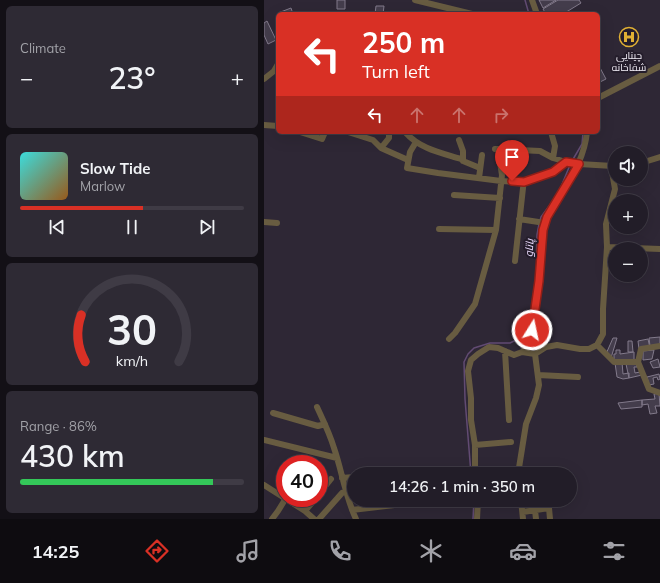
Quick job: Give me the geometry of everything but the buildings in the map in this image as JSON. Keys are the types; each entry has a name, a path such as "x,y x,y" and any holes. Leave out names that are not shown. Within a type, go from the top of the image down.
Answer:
{"street":[{"path":"415,0 463,12"},
{"path":"532,0 536,12"},
{"path":"442,7 445,12"},
{"path":"600,97 660,66"},
{"path":"264,79 276,68"},
{"path":"264,125 276,126"},
{"path":"306,134 322,139 324,134"},
{"path":"354,134 373,140 382,148 408,160"},
{"path":"382,148 389,138 389,134"},
{"path":"407,134 416,142 431,150 461,159 480,168"},
{"path":"552,134 555,146 553,158"},
{"path":"475,467 475,445 471,420 471,398 468,371 471,360 489,347 498,348 514,355 522,352 526,348 534,319 545,223 547,217 579,164 588,134"},
{"path":"459,140 463,151 463,161"},
{"path":"416,142 410,152 407,168 438,173 501,181 524,182 553,172 566,162"},
{"path":"449,339 455,333 475,304 496,230 502,175 496,149 540,151 553,158 566,162 608,166"},
{"path":"479,178 482,155"},
{"path":"648,161 660,157"},
{"path":"522,352 535,354 546,347 557,345 580,349 589,349 597,346 603,334 607,247 606,224 615,186"},
{"path":"515,261 522,188"},
{"path":"454,195 500,198"},
{"path":"519,220 545,223"},
{"path":"264,222 277,223"},
{"path":"439,229 496,230"},
{"path":"607,247 660,249"},
{"path":"597,346 614,362 638,362"},
{"path":"660,346 641,349 638,362 649,389 660,393"},
{"path":"505,351 509,420"},
{"path":"519,467 526,424 537,392 538,375 535,354"},
{"path":"538,375 578,377"},
{"path":"317,407 334,447 342,478 356,519"},
{"path":"273,413 318,426 325,424"},
{"path":"264,440 337,458"},
{"path":"475,445 511,442"},
{"path":"342,478 347,477"},
{"path":"328,483 331,479"},
{"path":"264,485 276,492"},
{"path":"319,519 342,493"},
{"path":"272,519 280,507"},
{"path":"299,507 314,519"},
{"path":"305,511 308,507"},
{"path":"352,510 378,507"},
{"path":"477,519 478,507"},
{"path":"522,507 523,519"},
{"path":"522,512 549,508 550,519"},
{"path":"535,510 536,519"}],"waterway":[{"name":"پاتاو","path":"525,0 528,12"},
{"name":"پاتاو","path":"572,161 582,144 583,134"},
{"name":"پاتاو","path":"540,221 541,217 558,194 570,165"},
{"name":"پاتاو","path":"537,264 537,235 539,224"},
{"name":"پاتاو","path":"530,324 532,312"},
{"name":"پاتاو","path":"470,467 465,399 464,362 468,354 474,348 490,343 510,343 522,337 529,328"},
{"name":"پاتاو","path":"473,519 474,507"}],"place":[{"name":"چينايي شفاخانه","path":"629,37"}],"route":[{"path":"512,181 524,182 553,172 566,162 579,164 547,217 543,230 539,281 532,330"}]}
